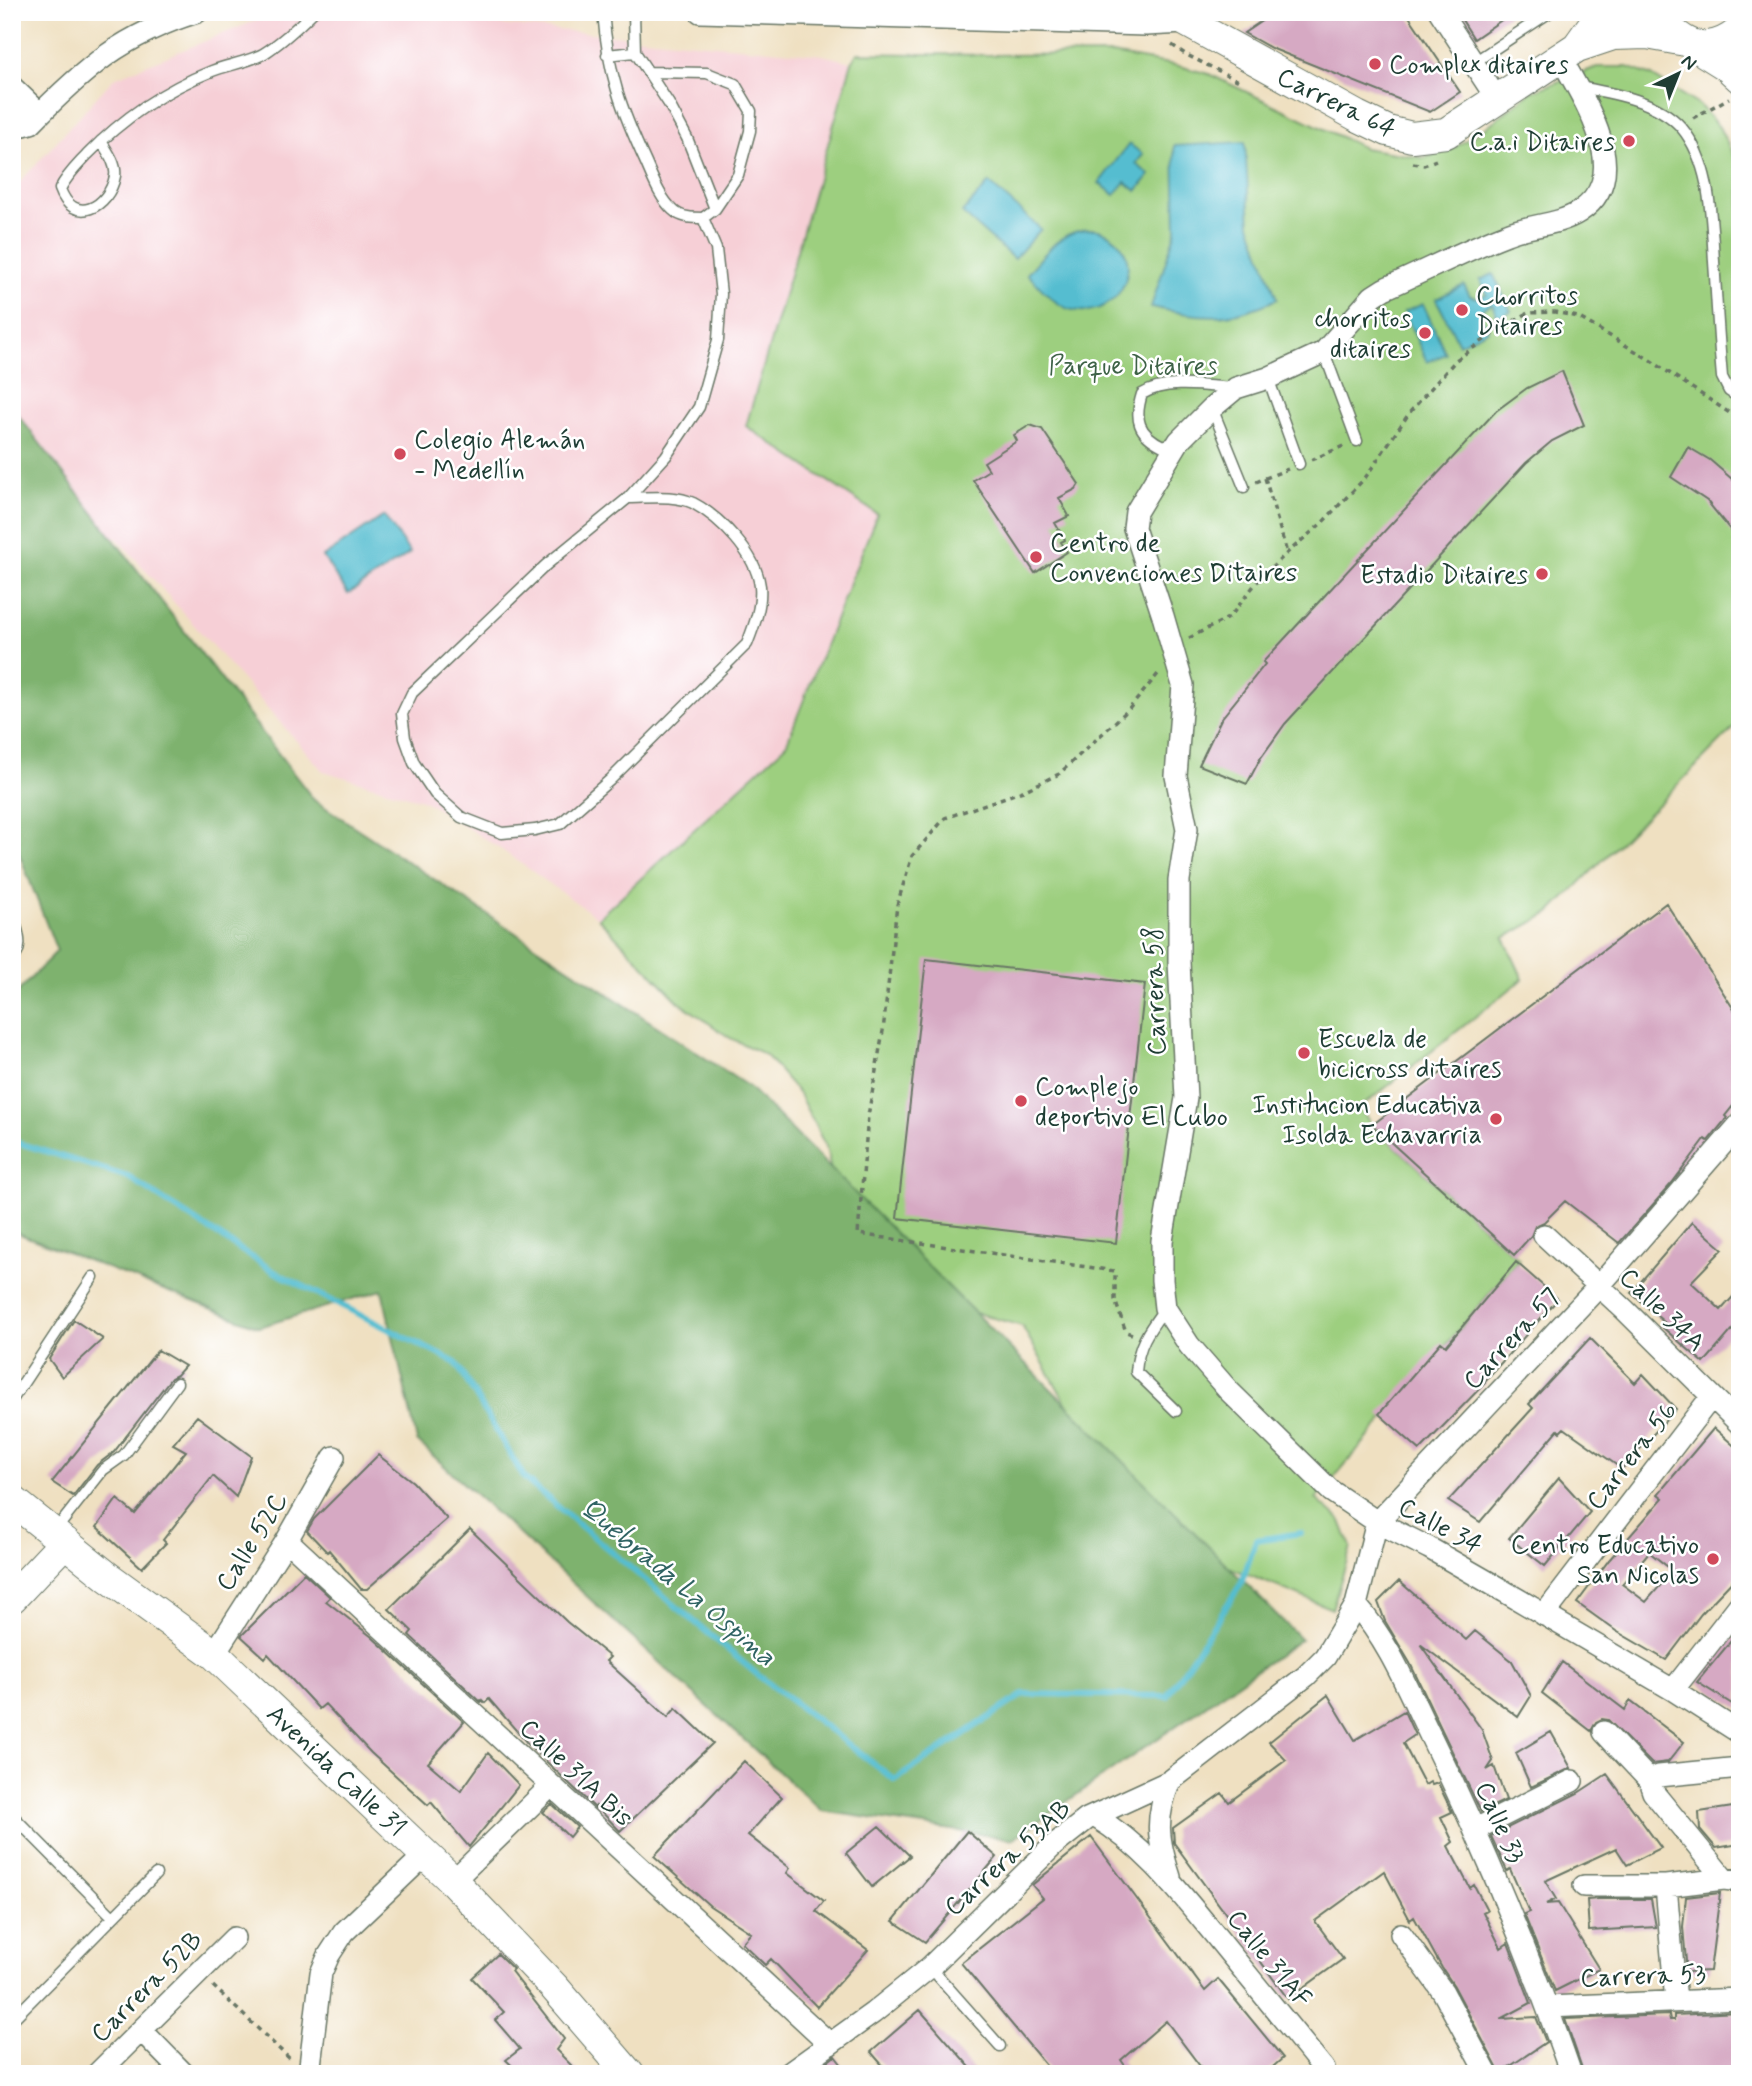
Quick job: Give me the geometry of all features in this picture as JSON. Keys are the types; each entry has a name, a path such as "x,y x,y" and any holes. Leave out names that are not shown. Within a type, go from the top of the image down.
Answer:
{"street":[{"path":"12,86 25,119 116,47 142,33 197,12"},
{"path":"700,12 1023,17 1146,25 1178,18"},
{"path":"1440,12 1497,99"},
{"name":"Carrera 64","path":"1569,53 1602,12"},
{"path":"1655,12 1667,29 1727,66 1735,88"},
{"name":"Carrera 64","path":"1178,18 1388,131 1412,137 1446,133 1569,53 1613,35 1647,34 1688,43"},
{"path":"1688,43 1716,44 1740,31"},
{"path":"1236,388 1268,378 1324,352 1373,296 1384,289 1507,234 1578,213 1592,200 1601,185 1605,156 1569,53"},
{"name":"Carrera 58","path":"1165,1308 1162,1241 1186,1098 1179,962 1180,880 1186,829 1177,776 1182,685 1134,528 1136,512 1179,441 1236,388"},
{"name":"Carrera 57","path":"1356,1605 1377,1522 1599,1286 1740,1124"},
{"name":"Calle 34A","path":"1544,1235 1740,1424"},
{"name":"Calle 34","path":"1165,1308 1189,1345 1229,1391 1331,1491 1377,1522 1429,1548 1673,1690 1740,1733"},
{"name":"Carrera 56","path":"1544,1615 1712,1396"},
{"name":"Calle 52C","path":"214,1654 287,1540 334,1457"},
{"name":"Avenida Calle 31","path":"12,1500 107,1577 214,1654 453,1881 554,1987 629,2074"},
{"path":"12,1598 59,1538"},
{"name":"Calle 31A Bis","path":"287,1540 830,2044"},
{"path":"1673,1690 1740,1604"},
{"name":"Calle 33","path":"1356,1605 1374,1627 1391,1656 1476,1829 1548,2007 1571,2073"},
{"name":"Carrera 53AB","path":"788,2074 930,1967 1054,1845 1094,1815 1170,1781 1306,1676 1336,1642 1356,1605"},
{"path":"1336,1642 1374,1627"},
{"path":"1605,1732 1649,1780 1653,1792 1732,1880"},
{"path":"1649,1780 1659,1776 1740,1768"},
{"name":"Calle 31AF","path":"1170,1781 1161,1801 1158,1821 1161,1851 1172,1883"},
{"path":"1476,1829 1572,1781"},
{"path":"453,1881 551,1786"},
{"name":"Calle 31AF","path":"1094,1815 1138,1848 1172,1883 1328,2067"},
{"path":"303,2069 321,1973 329,1955 344,1932 426,1854"},
{"path":"1584,1886 1666,1886 1732,1880"},
{"path":"1666,1886 1676,2001"},
{"path":"1401,1934 1443,1992 1487,2074"},
{"name":"Carrera 52B","path":"97,2074 234,1938"},
{"name":"Carrera 53","path":"1548,2007 1740,1999"},
{"path":"142,2031 184,2074"}],"lane":[{"path":"101,141 113,161 115,176 98,205 88,211 77,209 63,198 60,189 65,178 101,141 124,120 163,93 212,71 261,55 290,35 313,12"},
{"path":"603,12 607,55 615,91 659,192 674,212 686,218 703,218 715,209 738,175 750,131 751,111 735,84 707,73 649,72"},
{"path":"634,12 635,52 687,138 715,209"},
{"path":"1473,63 1550,12"},
{"path":"607,55 635,52"},
{"path":"1579,87 1632,99 1660,111 1680,126 1699,156 1707,188 1722,377 1729,391 1740,398"},
{"path":"628,498 668,498 691,502 730,532 746,551 760,585 757,617 747,644 610,779 560,824 535,830 502,832 461,817 435,794 414,763 405,737 402,714 412,693 436,668 546,565 628,498 666,456 699,407 718,340 721,293 716,249 703,218"},
{"path":"1324,352 1357,441"},
{"path":"1268,378 1299,464"},
{"path":"1179,441 1163,446 1152,441 1141,427 1136,413 1142,394 1152,388 1236,388"},
{"path":"1212,408 1244,487"},
{"path":"12,960 18,954 20,945 16,926"},
{"path":"12,1400 93,1277"},
{"path":"1165,1308 1137,1353 1136,1372 1176,1411"},
{"path":"59,1538 103,1470 124,1455 177,1383"},
{"path":"12,1815 112,1916"},
{"path":"12,2020 156,1874"},
{"path":"930,1967 1000,2046"}],"path":[{"path":"1680,126 1735,88"},
{"path":"1143,1340 1126,1332 1115,1300 1115,1271 858,1234 868,1115 883,1031 897,905 912,856 945,818 1023,791 1059,774 1129,709 1159,673 1172,647 1230,617 1256,583 1322,523 1366,478 1410,412 1456,359 1528,313 1555,312 1578,317 1647,358 1740,420"},
{"path":"1265,478 1286,553"},
{"path":"198,1972 303,2069"}],"shaded area":[{"name":"Colegio Alemán - Medellín","path":"277,12 366,12 822,55 852,62 746,426 877,514 786,745 598,918 502,850 425,801 323,771 118,539 12,482 12,191 114,78"}],"green space":[{"name":"Parque Ditaires","path":"857,53 1112,54 1175,65 1209,74 1364,148 1424,158 1452,149 1485,128 1531,92 1597,67 1627,67 1650,75 1700,106 1719,127 1740,169 1740,722 1550,913 1504,938 1523,979 1360,1108 1372,1125 1519,1259 1316,1499 1341,1521 1351,1547 1332,1609 1219,1563 1107,1474 1022,1326 845,1276 841,1215 826,1147 799,1094 766,1055 730,1038 679,1002 598,918 786,745 877,514 746,426 852,62"},
{"path":"12,407 314,800 749,1087 1301,1639 1013,1839 822,1811 417,1441 382,1290 259,1327 12,1231 12,998 57,951 12,835"}],"water":[{"path":"1245,142 1250,224 1277,299 1244,311 1215,316 1185,314 1151,307 1176,230 1174,146"},
{"path":"1129,144 1143,154 1136,164 1150,175 1137,191 1125,182 1115,195 1099,183"},
{"path":"989,183 1041,229 1014,259 962,213"},
{"path":"1095,229 1113,238 1124,250 1128,266 1125,281 1117,295 1105,306 1088,311 1063,307 1027,274 1056,242 1073,232"},
{"name":"Chorritos Ditaires","path":"1493,274 1511,311 1498,317 1492,304 1483,308 1481,316 1488,330 1459,344 1436,299 1464,285 1470,296 1478,298 1487,294 1480,280"},
{"name":"chorritos ditaires","path":"1423,304 1446,354 1427,362 1404,312"},
{"path":"384,516 410,553 348,594 323,557"}],"building":[{"name":"Complex ditaires","path":"1275,12 1406,12 1460,92 1430,112 1271,48 1244,33"},
{"name":"Complex ditaires","path":"1457,12 1513,12 1474,39"},
{"path":"1562,371 1584,425 1552,441 1526,463 1285,724 1260,759 1247,784 1199,765 1221,719 1265,664 1263,662 1496,411 1527,388"},
{"path":"1030,425 1042,429 1079,484 1076,489 1059,498 1069,516 1055,523 1065,540 1061,542 1067,552 1035,573 973,480 989,470 984,462 1017,441 1014,435"},
{"path":"1688,447 1710,460 1740,486 1740,542 1707,501 1671,477"},
{"path":"1666,903 1740,1019 1740,1097 1708,1141 1705,1139 1672,1183 1619,1243 1565,1201 1544,1222 1535,1226 1531,1236 1514,1255 1372,1125"},
{"name":"Complejo deportivo El Cubo","path":"926,959 1145,984 1116,1243 897,1218"},
{"path":"1692,1222 1723,1249 1691,1282 1721,1310 1740,1289 1740,1321 1704,1363 1661,1326 1665,1323 1631,1293"},
{"path":"1516,1262 1558,1299 1485,1383 1420,1450 1379,1414 1441,1342 1446,1346"},
{"path":"74,1320 103,1339 62,1377 49,1359"},
{"path":"1590,1338 1635,1383 1643,1374 1676,1409 1622,1469 1564,1428 1560,1432 1558,1430 1480,1522 1448,1501 1533,1408 1529,1404"},
{"path":"158,1350 185,1366 171,1378 114,1452 97,1465 73,1496 52,1482"},
{"path":"197,1416 251,1456 236,1497 213,1476 163,1540 166,1543 142,1568 97,1527 117,1499 135,1514 186,1451 173,1444"},
{"path":"1714,1428 1740,1451 1740,1573 1701,1614 1666,1660 1616,1631 1577,1603 1609,1560 1663,1498 1658,1494","holes":["1649,1552 1673,1571 1646,1602 1622,1584"]},
{"path":"378,1455 413,1482 447,1519 367,1589 361,1589 329,1550 327,1552 307,1531 314,1519"},
{"path":"1559,1478 1590,1512 1545,1566 1509,1538"},
{"path":"470,1529 567,1622 610,1657 606,1661 668,1717 676,1708 713,1743 620,1831 528,1744 489,1699 485,1703 482,1700 481,1702 409,1635 412,1631 389,1609"},
{"path":"304,1573 330,1597 326,1601 372,1637 464,1722 428,1763 461,1791 488,1753 519,1785 469,1847 431,1802 428,1805 371,1753 325,1704 319,1709 268,1654 265,1658 241,1636"},
{"path":"1399,1581 1466,1640 1475,1631 1512,1661 1531,1696 1518,1717 1420,1644 1482,1730 1493,1761 1487,1770 1494,1766 1506,1800 1481,1812 1378,1602"},
{"path":"1740,1630 1740,1709 1697,1682"},
{"path":"1562,1662 1625,1710 1630,1701 1684,1742 1668,1762 1652,1764 1608,1720 1596,1722 1591,1731 1542,1693"},
{"path":"1328,1695 1355,1740 1404,1711 1415,1735 1403,1743 1425,1785 1430,1782 1432,1785 1438,1783 1452,1812 1441,1817 1453,1842 1448,1846 1470,1888 1474,1885 1487,1910 1483,1912 1501,1948 1508,1943 1531,2003 1501,2019 1536,2017 1546,2042 1500,2073 1454,1986 1414,1917 1410,1920 1384,1871 1315,1921 1343,1959 1288,1999 1174,1843 1173,1828 1222,1793 1229,1802 1286,1760 1269,1742"},
{"path":"1551,1732 1571,1768 1531,1787 1516,1753"},
{"path":"744,1761 782,1797 748,1835 790,1868 787,1873 824,1901 816,1911 868,1950 817,2007 771,1959 765,1965 742,1943 751,1933 710,1906 654,1856"},
{"path":"1607,1774 1661,1848 1627,1865 1616,1848 1545,1881 1556,1899 1546,1904 1558,1903 1599,1969 1555,1991 1524,1914 1529,1912 1510,1869 1507,1871 1491,1836 1578,1793"},
{"path":"552,1804 577,1827 569,1837 543,1812"},
{"path":"1740,1806 1740,1844 1716,1848 1700,1829 1699,1812"},
{"path":"879,1826 910,1856 872,1887 846,1853"},
{"path":"967,1831 997,1857 925,1942 893,1921"},
{"path":"1091,1837 1205,1991 1218,1979 1283,2058 1265,2074 1206,2074 1166,2021 1121,2060 1131,2074 1053,2074 961,1963 1043,1898 1032,1885"},
{"path":"1720,1893 1710,1971 1687,1972 1683,1927 1686,1897"},
{"path":"1651,1899 1656,1927 1589,1931 1587,1900"},
{"path":"498,1954 513,1969 511,1971 564,2039 556,2050 580,2074 521,2074 506,2060 520,2049 495,2020 504,2012 472,1978"},
{"path":"920,2010 976,2074 890,2074 871,2052"},
{"path":"1740,2012 1740,2074 1584,2074 1565,2019 1669,2015 1670,2020 1674,2020 1674,2015"},
{"path":"835,2056 849,2074 811,2074"}],"waterway":[{"name":"Quebrada La Ospina","path":"12,1141 128,1177 275,1272 456,1363 525,1479 759,1676 895,1780 1024,1694 1167,1696 1241,1584 1256,1540 1301,1533"}],"place":[{"name":"Complex ditaires","path":"1375,64"},
{"name":"C.a.i Ditaires","path":"1629,141"},
{"name":"Chorritos Ditaires","path":"1462,310"},
{"name":"chorritos ditaires","path":"1425,333"},
{"name":"Colegio Alemán - Medellín","path":"400,454"},
{"name":"Centro de Convenciones Ditaires","path":"1036,557"},
{"name":"Estadio Ditaires","path":"1542,574"},
{"name":"Escuela de bicicross ditaires","path":"1304,1053"},
{"name":"Complejo deportivo El Cubo","path":"1021,1101"},
{"name":"Institucion Educativa Isolda Echavarria","path":"1496,1119"},
{"name":"Centro Educativo San Nicolas","path":"1713,1559"}]}
